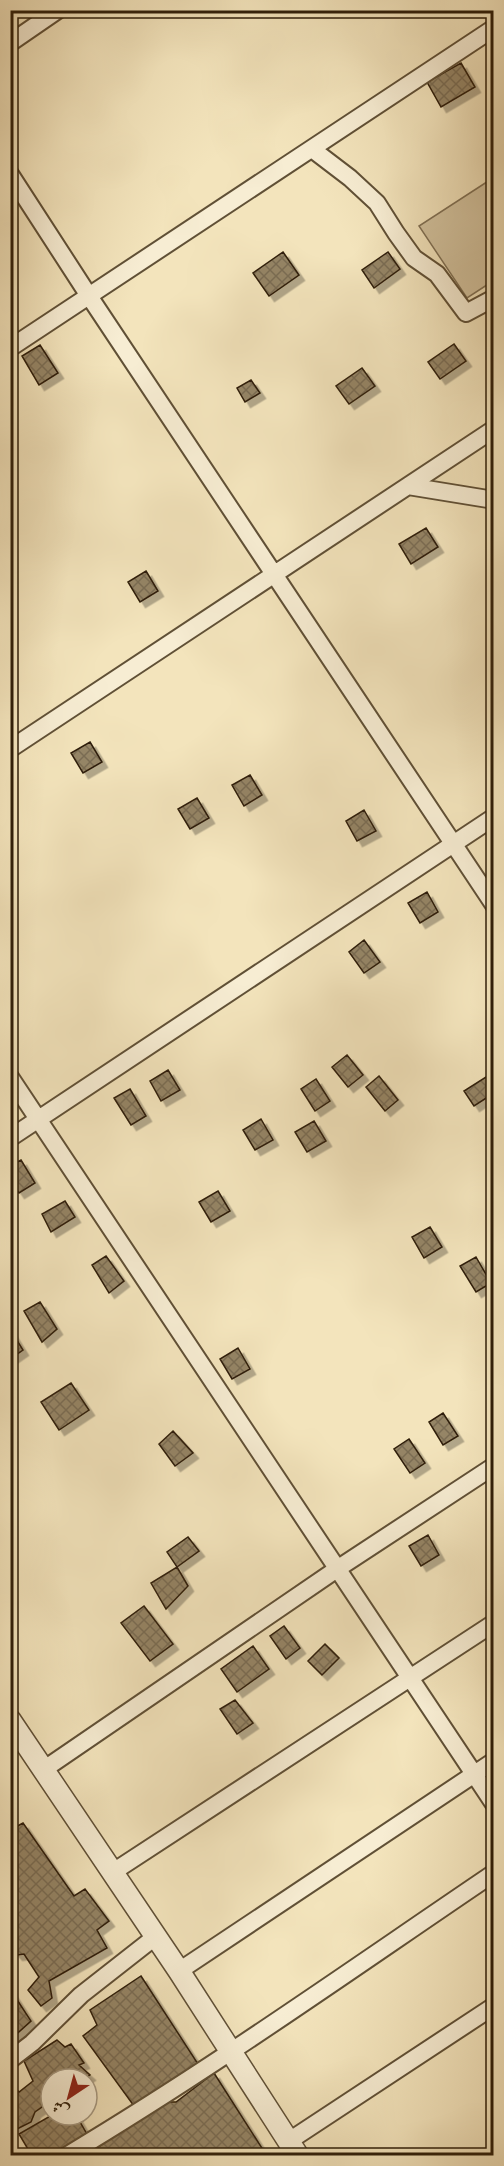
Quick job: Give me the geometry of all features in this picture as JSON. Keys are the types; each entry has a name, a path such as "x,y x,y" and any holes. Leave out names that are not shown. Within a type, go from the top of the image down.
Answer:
{"street":[{"path":"10,43 58,10"},
{"path":"10,348 494,28"},
{"path":"312,149 350,178 377,203 414,258 437,274 466,313 494,298"},
{"path":"10,174 494,905"},
{"path":"10,749 494,429"},
{"path":"408,486 494,500"},
{"path":"10,1138 494,817"},
{"path":"10,1077 494,1804"},
{"path":"43,1770 337,1569 494,1466"},
{"path":"112,1872 494,1623"},
{"path":"10,1720 293,2148 494,2006"},
{"path":"178,1971 494,1761"},
{"path":"66,2156 131,2117 230,2052 494,1873"},
{"path":"10,2060 32,2043 81,1995 155,1937"}],"shaded area":[{"path":"493,178 493,281 467,298 419,226"}],"building":[{"path":"461,63 475,87 441,107 427,82"},
{"path":"283,252 299,275 269,296 253,273"},
{"path":"388,252 400,269 374,288 362,270"},
{"path":"454,344 466,361 440,379 428,362"},
{"path":"40,345 58,373 39,385 22,356"},
{"path":"362,368 375,386 349,404 336,386"},
{"path":"251,380 260,393 245,402 237,388"},
{"path":"426,528 438,547 411,564 399,544"},
{"path":"146,571 158,591 140,602 128,582"},
{"path":"90,742 102,762 83,773 71,753"},
{"path":"250,775 262,795 244,806 232,785"},
{"path":"197,798 209,818 190,829 178,809"},
{"path":"364,810 376,831 357,841 346,821"},
{"path":"427,892 438,912 420,923 408,903"},
{"path":"364,940 380,962 364,973 349,952"},
{"path":"347,1055 363,1075 348,1087 332,1067"},
{"path":"168,1070 180,1090 161,1101 150,1081"},
{"path":"379,1076 398,1100 385,1111 366,1087"},
{"path":"486,1077 494,1088 494,1093 474,1106 464,1091"},
{"path":"316,1079 330,1101 315,1111 301,1089"},
{"path":"130,1089 146,1116 131,1125 114,1098"},
{"path":"261,1119 273,1140 255,1150 243,1130"},
{"path":"314,1121 326,1141 307,1152 295,1132"},
{"path":"21,1160 35,1183 19,1193 10,1180 10,1166"},
{"path":"218,1191 230,1211 211,1222 199,1202"},
{"path":"65,1201 75,1217 51,1232 42,1214"},
{"path":"430,1227 442,1247 424,1258 412,1237"},
{"path":"106,1256 124,1281 109,1293 92,1265"},
{"path":"476,1257 491,1283 476,1292 460,1266"},
{"path":"40,1302 57,1329 42,1342 24,1311"},
{"path":"10,1329 23,1350 10,1359"},
{"path":"238,1348 250,1369 232,1379 220,1359"},
{"path":"71,1383 89,1410 59,1430 41,1402"},
{"path":"443,1413 458,1436 443,1445 429,1422"},
{"path":"173,1431 193,1453 175,1466 159,1444"},
{"path":"409,1439 425,1463 410,1473 394,1449"},
{"path":"428,1535 439,1555 421,1566 409,1546"},
{"path":"188,1537 199,1551 177,1567 167,1552"},
{"path":"177,1567 188,1586 166,1609 151,1583"},
{"path":"144,1606 173,1644 150,1661 121,1623"},
{"path":"284,1626 300,1648 286,1659 270,1636"},
{"path":"325,1644 339,1658 322,1675 308,1661"},
{"path":"253,1646 269,1669 237,1692 221,1669"},
{"path":"235,1700 253,1723 237,1734 220,1709"},
{"path":"23,1823 74,1896 85,1889 109,1921 97,1930 107,1948 49,1981 52,1998 41,2006 28,1990 39,1977 24,1954 17,1955 10,1947 10,1830"},
{"path":"141,1976 198,2064 134,2106 83,2036 97,2025 90,2010"},
{"path":"10,1989 31,2021 10,2040"},
{"path":"57,2040 65,2047 71,2044 84,2063 79,2065 81,2067 39,2067 39,2109 35,2112 31,2122 15,2130 10,2124 10,2083 19,2092 33,2081 24,2061"},
{"path":"214,2073 267,2156 85,2156 166,2102 176,2102"},
{"path":"39,2122 39,2127 83,2127 88,2136 46,2156 32,2156 19,2134"}]}
